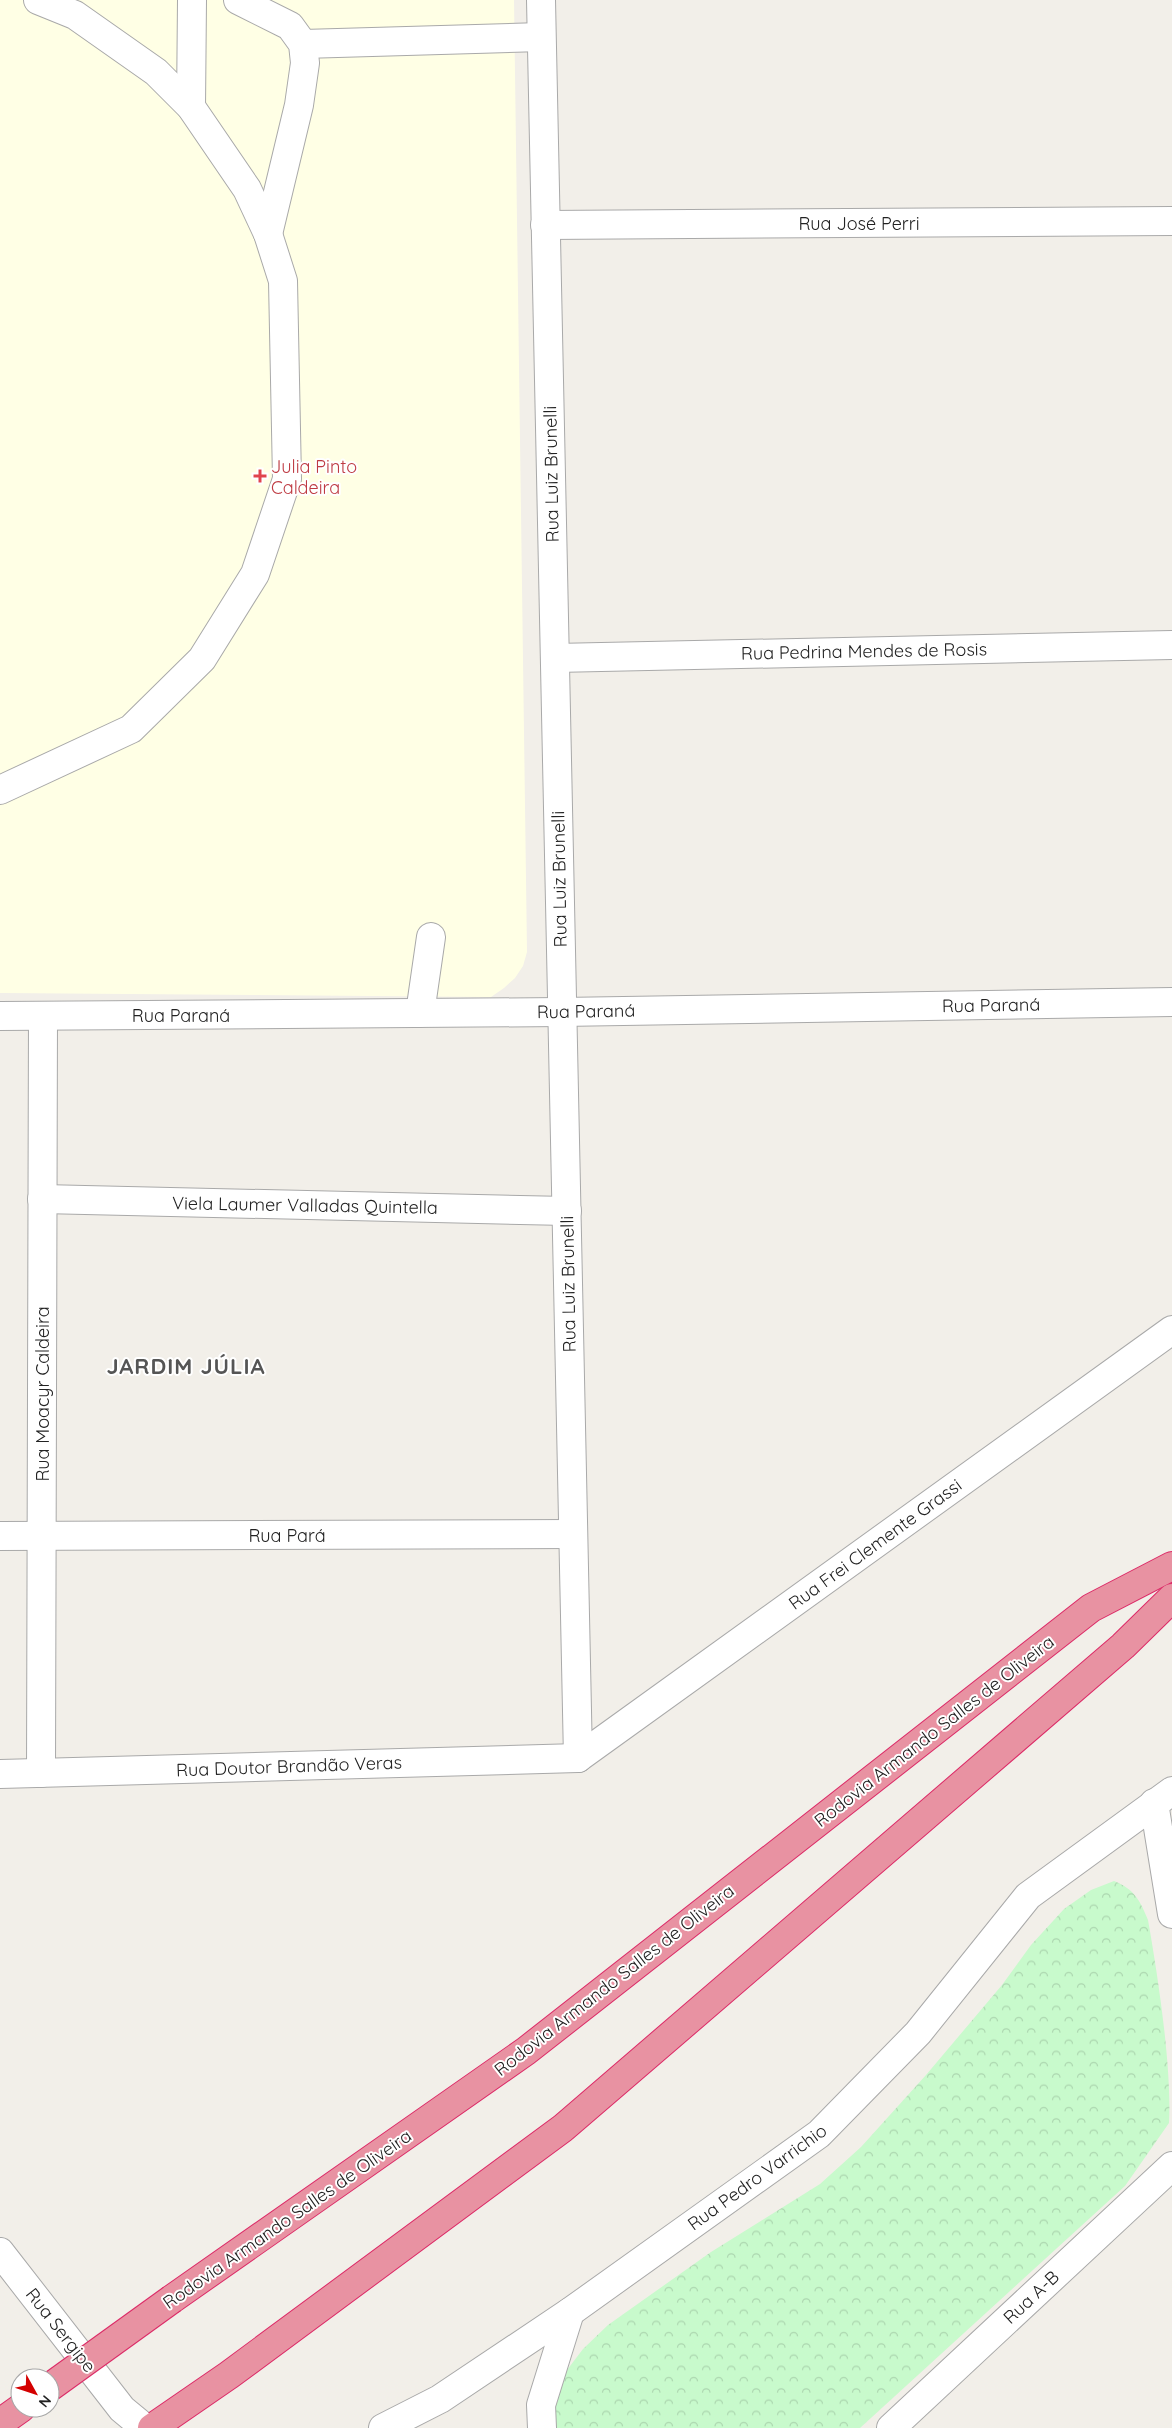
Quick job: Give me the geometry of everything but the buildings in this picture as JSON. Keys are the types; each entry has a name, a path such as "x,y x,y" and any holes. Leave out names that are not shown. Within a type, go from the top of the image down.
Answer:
{"highway":[{"name":"Rodovia Armando Salles de Oliveira","path":"60,2380 526,2051 1091,1608 1172,1566"},
{"path":"152,2428 229,2376 563,2128 1123,1646 1172,1598"}],"street":[{"path":"0,790 131,729 202,659 255,574 287,479 283,282 268,234 247,189 191,107 156,72 74,14 38,0"},
{"path":"191,107 192,0"},
{"path":"238,0 290,26 303,44 305,63 300,105 268,234"},
{"name":"Rua Luiz Brunelli","path":"541,0 578,1758"},
{"path":"303,44 541,37"},
{"name":"Rua José Perri","path":"545,225 1172,221"},
{"name":"Rua Pedrina Mendes de Rosis","path":"555,658 1172,644"},
{"path":"420,1013 431,937"},
{"name":"Rua Paraná","path":"0,1016 561,1012 1172,1002"},
{"name":"Rua Moacyr Caldeira","path":"41,1773 43,1016"},
{"name":"Viela Laumer Valladas Quintella","path":"42,1199 567,1211"},
{"name":"Rua Frei Clemente Grassi","path":"578,1758 1172,1330"},
{"name":"Rua Pará","path":"0,1536 573,1534"},
{"name":"Rua Doutor Brandão Veras","path":"0,1774 578,1758"},
{"path":"1163,1797 1172,1914"},
{"name":"Rua Pedro Varrichio","path":"383,2428 440,2399 570,2312 819,2134 918,2034 1028,1896 1163,1797"},
{"name":"Rua A-B","path":"891,2428 1172,2166"},
{"name":"Rua Sergipe","path":"0,2252 123,2418 145,2428"},
{"path":"542,2428 541,2405 570,2312"}],"shaded area":[{"name":"Julia Pinto Caldeira","path":"0,0 514,0 527,952 523,966 515,978 491,997 0,993"}],"green space":[{"path":"1114,1881 1127,1888 1136,1896 1148,1920 1163,2022 1169,2101 1169,2123 1125,2186 860,2428 556,2428 555,2401 567,2370 583,2349 608,2325 711,2252 820,2184 861,2147 926,2075 1002,1985 1031,1945 1064,1909 1091,1890"}],"place":[{"name":"Julia Pinto Caldeira","path":"260,476"}],"district":[{"name":"JARDIM JÚLIA","path":"186,1366"}]}
